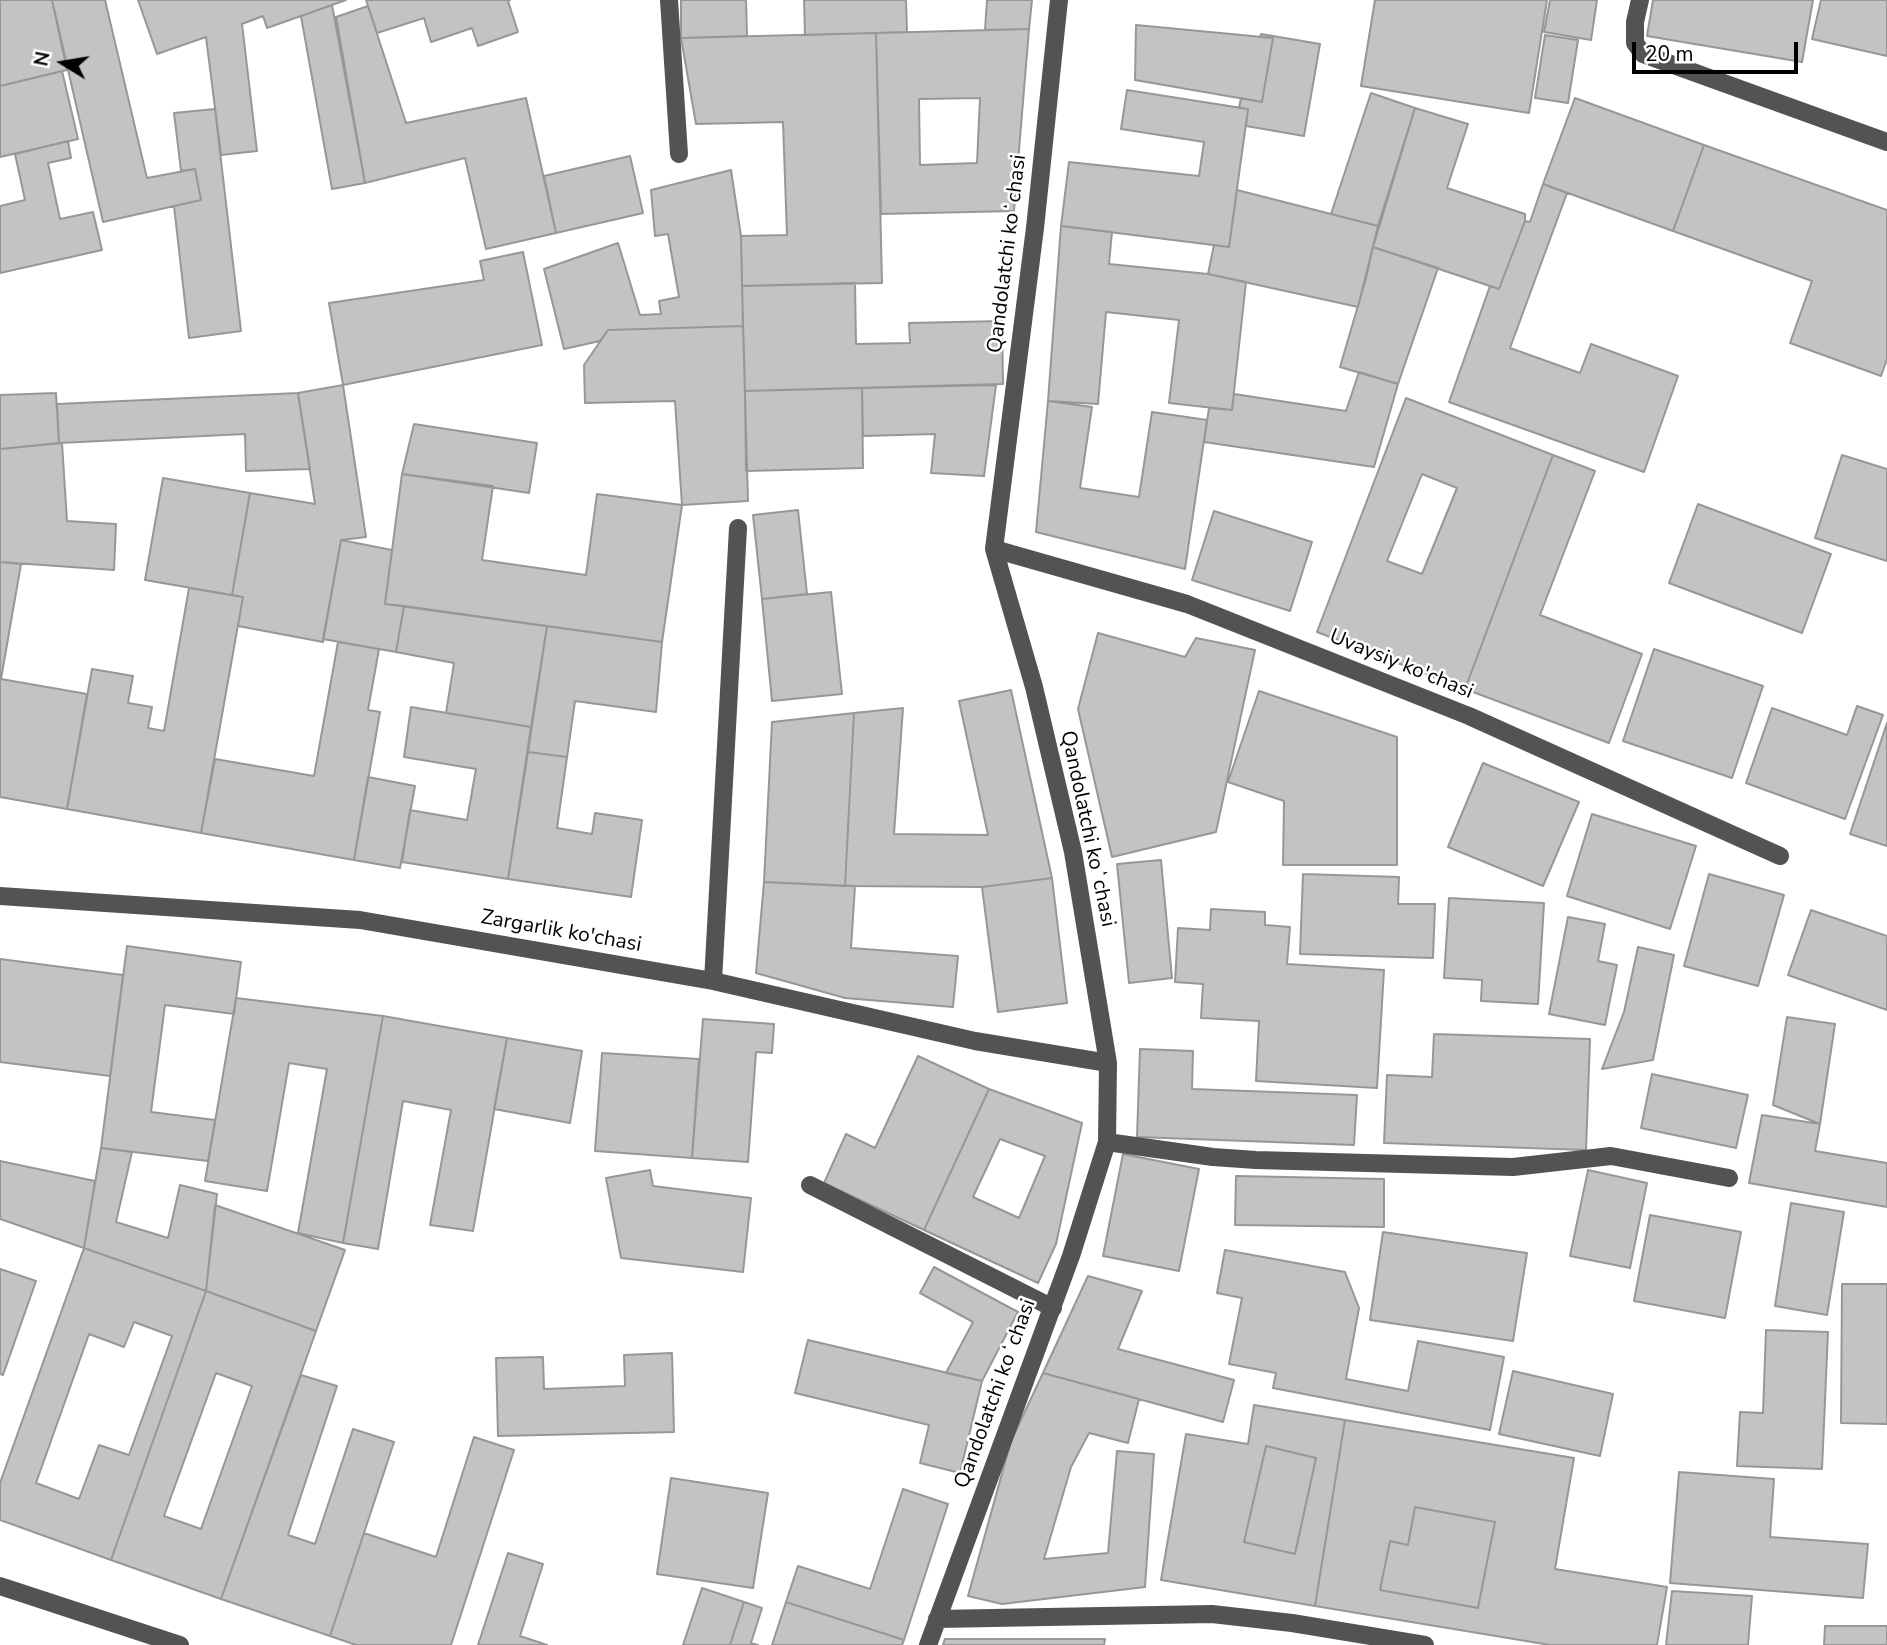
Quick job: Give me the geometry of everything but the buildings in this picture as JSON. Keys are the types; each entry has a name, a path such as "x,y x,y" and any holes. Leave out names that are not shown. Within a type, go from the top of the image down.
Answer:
{"street":[{"path":"669,0 679,154"},
{"name":"Qandolatchi koʻchasi","path":"928,1645 1053,1308 1107,1142 1108,1063 1073,852 1034,687 994,549 1035,228 1059,0"},
{"path":"1640,0 1635,22 1635,43 1643,54 1887,142"},
{"path":"713,981 738,528"},
{"name":"Uvaysiy ko'chasi","path":"994,549 1187,604 1469,716 1780,856"},
{"name":"Zargarlik ko'chasi","path":"0,896 360,920 713,981 975,1041 1108,1063"},
{"path":"1107,1142 1213,1157 1256,1160 1459,1166 1513,1167 1611,1156 1729,1178"},
{"path":"810,1185 1053,1308"},
{"path":"0,1586 180,1645"},
{"path":"937,1619 1212,1614 1292,1623 1425,1645"}]}
